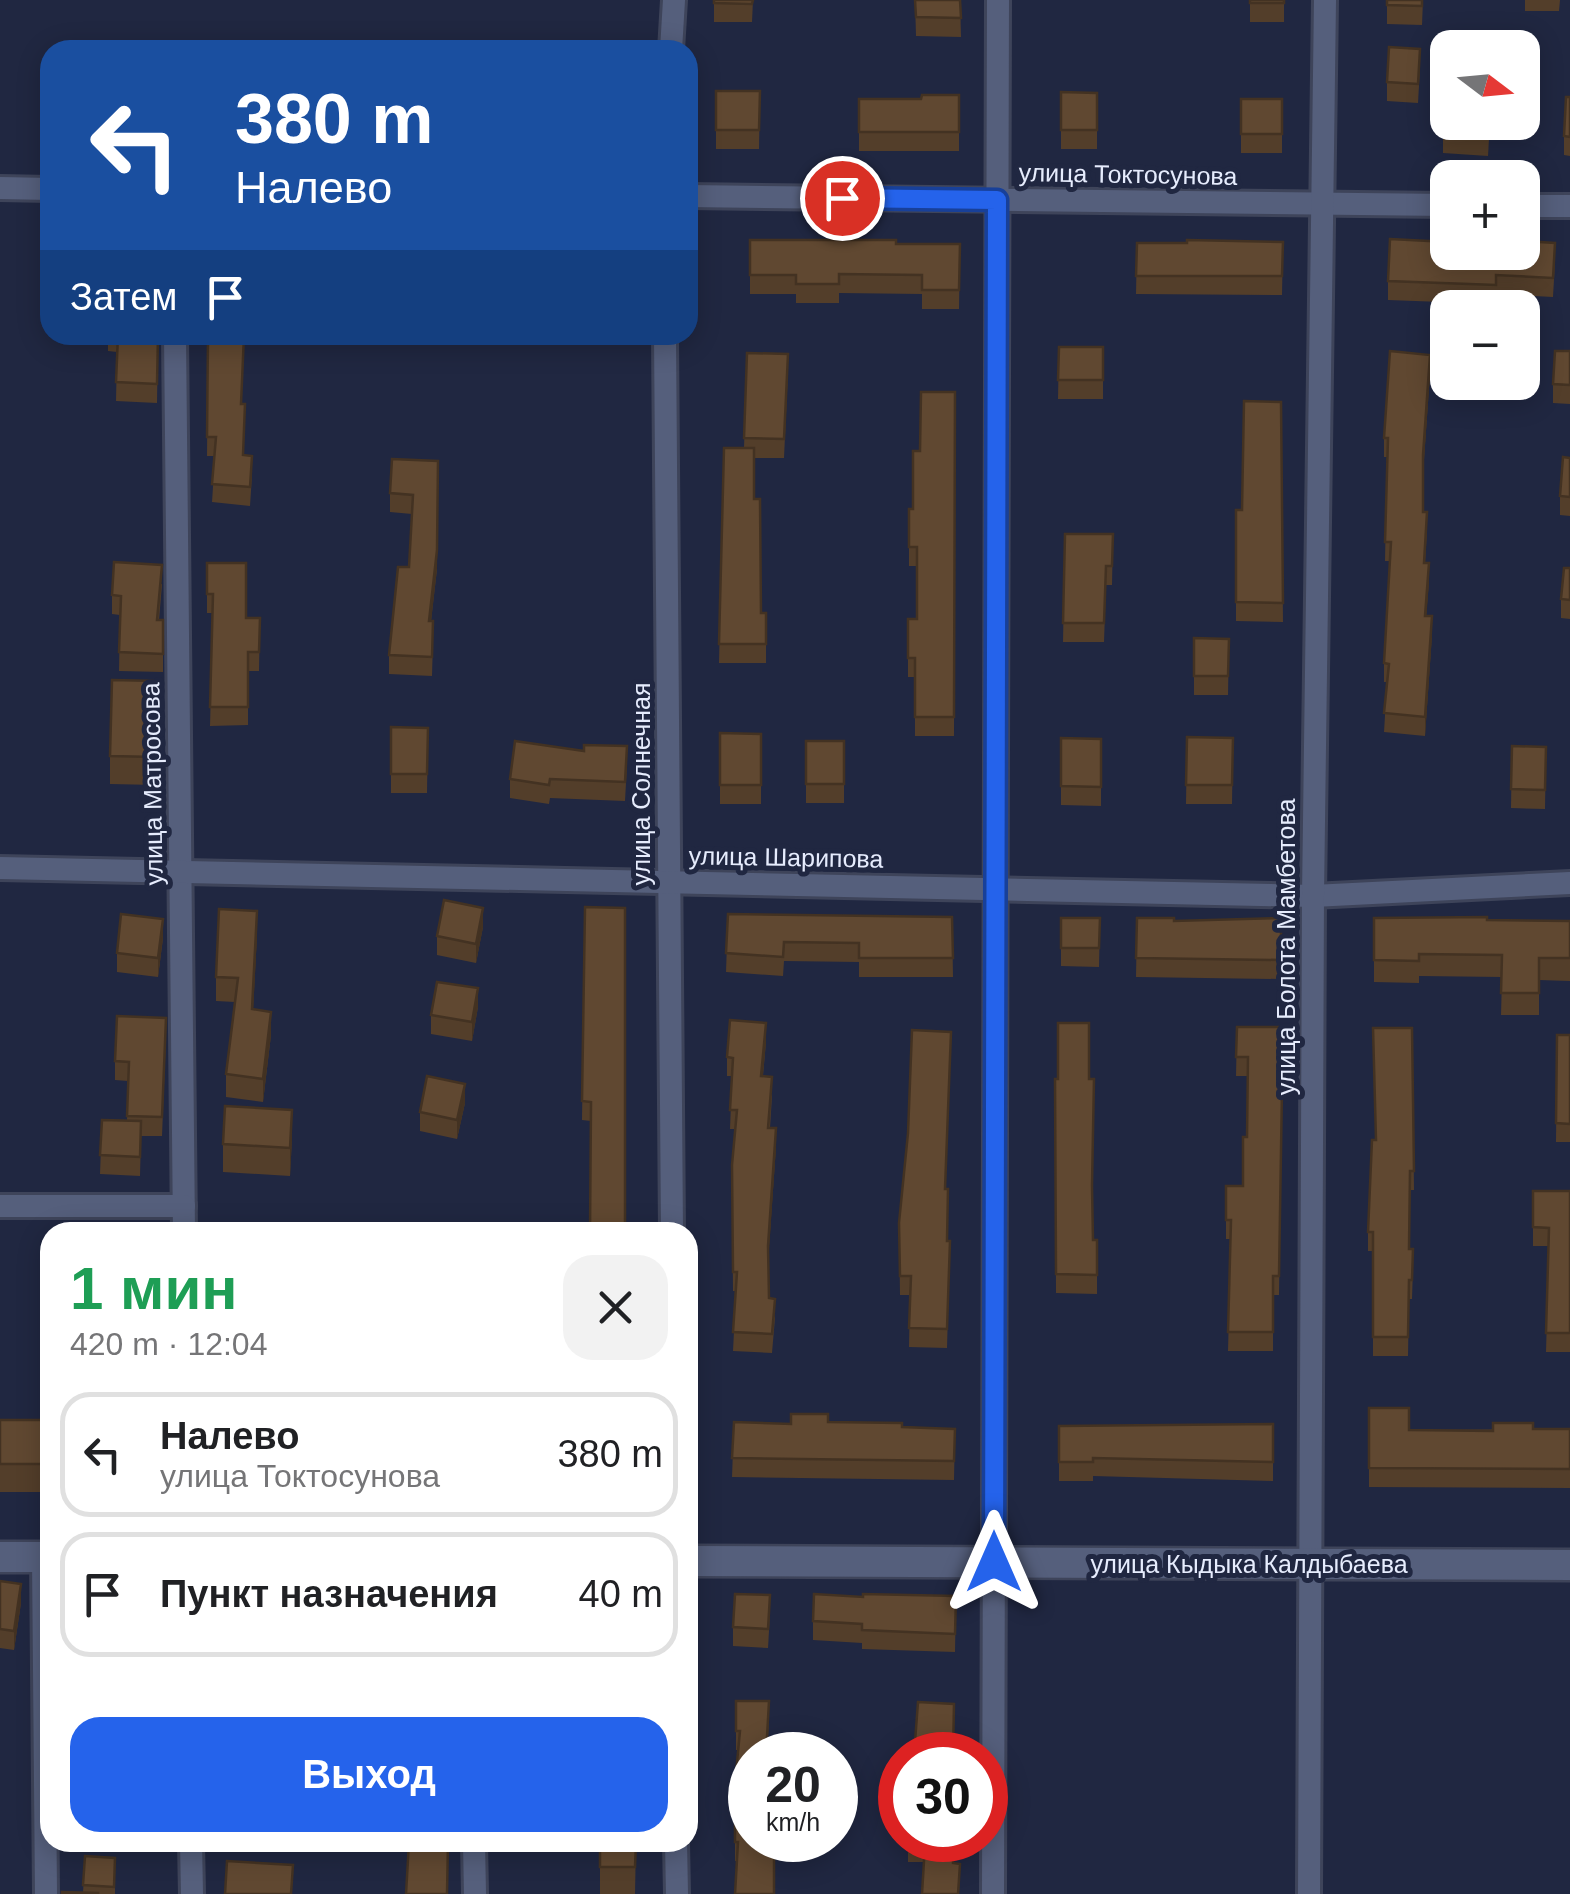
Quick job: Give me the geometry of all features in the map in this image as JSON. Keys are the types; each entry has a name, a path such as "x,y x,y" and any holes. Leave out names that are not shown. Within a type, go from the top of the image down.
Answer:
{"street":[{"path":"672,40 674,0"},
{"path":"993,1894 998,0"},
{"name":"улица Болота Мамбетова","path":"1309,1894 1313,896 1325,0"},
{"path":"0,188 40,189"},
{"name":"улица Токтосунова","path":"698,196 1430,205"},
{"path":"1540,206 1570,206"},
{"name":"улица Матросова","path":"175,345 184,1222"},
{"name":"улица Солнечная","path":"665,345 672,1222"},
{"name":"улица Шарипова","path":"0,868 1313,896 1570,883"},
{"path":"0,1206 184,1206"},
{"path":"0,1557 40,1557"},
{"name":"улица Кыдыка Калдыбаева","path":"698,1561 1570,1565"},
{"path":"46,1852 46,1894"},
{"path":"191,1852 192,1894"},
{"path":"474,1852 475,1894"},
{"path":"676,1852 677,1894"}],"building":[{"path":"714,0 753,0 752,4"},
{"path":"915,0 960,0 961,18 916,17"},
{"path":"1284,0 1284,3 1250,3"},
{"path":"1387,0 1422,0 1422,6 1387,5"},
{"path":"1389,47 1420,49 1418,84 1387,82"},
{"path":"716,91 760,91 759,130 716,130"},
{"path":"1061,92 1097,93 1097,130 1061,130"},
{"path":"922,95 959,95 959,132 859,132 859,99 921,99"},
{"path":"1566,97 1570,97 1570,137 1564,136"},
{"path":"1241,99 1282,99 1282,134 1241,134"},
{"path":"1390,239 1430,241 1430,270 1540,270 1540,242 1555,243 1553,278 1496,275 1496,285 1388,281"},
{"path":"750,240 960,244 959,290 922,290 922,275 839,274 839,284 796,284 796,275 750,275"},
{"path":"1283,242 1282,276 1136,276 1137,243"},
{"path":"118,345 158,345 157,384 116,382"},
{"path":"208,345 244,345 243,455 252,456 250,487 212,484 216,437 207,437"},
{"path":"1059,347 1103,347 1103,380 1058,380"},
{"path":"1390,351 1430,355 1423,455 1423,512 1427,512 1424,563 1429,563 1425,616 1432,616 1425,717 1384,713 1391,542 1385,542 1388,438 1384,438"},
{"path":"1555,351 1570,351 1570,385 1553,384"},
{"path":"747,353 788,354 784,439 744,438"},
{"path":"921,392 955,392 954,717 915,717 915,658 908,658 908,619 917,619 917,547 909,547 909,509 913,509 913,451 920,451"},
{"path":"1244,401 1281,402 1283,603 1236,602 1236,510 1242,510"},
{"path":"724,448 754,448 754,499 760,499 761,613 766,613 766,644 719,644"},
{"path":"1563,457 1570,458 1570,497 1560,496"},
{"path":"392,459 438,461 437,550 429,621 433,621 432,657 389,655 398,567 409,567 413,495 390,493"},
{"path":"1065,534 1113,534 1112,566 1106,566 1104,623 1063,623"},
{"path":"114,562 162,565 157,620 163,620 163,654 119,652 121,596 112,595"},
{"path":"207,563 246,563 246,618 260,618 259,652 248,652 248,707 210,707 213,594 207,594"},
{"path":"1564,568 1570,568 1570,600 1561,599"},
{"path":"1194,638 1229,639 1228,676 1194,676"},
{"path":"112,680 158,681 156,757 110,756"},
{"path":"391,727 428,728 427,774 391,774"},
{"path":"720,733 761,734 761,785 720,785"},
{"path":"1187,737 1233,738 1232,785 1186,785"},
{"path":"1061,738 1101,739 1101,787 1061,786"},
{"path":"515,741 584,751 584,745 627,746 625,782 550,779 549,785 510,779"},
{"path":"806,741 844,741 844,784 806,784"},
{"path":"1512,746 1546,747 1545,790 1511,789"},
{"path":"444,900 483,908 476,944 437,936"},
{"path":"585,907 625,908 625,1222 590,1222 591,1102 582,1101"},
{"path":"219,909 257,911 252,1009 271,1012 263,1079 226,1074 238,978 216,977"},
{"path":"121,914 163,919 158,958 117,953"},
{"path":"728,914 952,917 953,958 859,958 859,943 784,942 783,957 726,953"},
{"path":"1061,918 1100,918 1099,948 1061,948"},
{"path":"1137,918 1281,918 1281,960 1136,958"},
{"path":"1374,918 1570,921 1570,958 1539,958 1539,993 1501,993 1502,955 1419,954 1419,961 1374,960"},
{"path":"437,982 478,988 472,1022 431,1015"},
{"path":"117,1016 166,1018 162,1117 127,1116 129,1062 115,1061"},
{"path":"730,1020 766,1023 761,1076 772,1077 768,1128 776,1128 768,1246 769,1298 775,1299 772,1334 733,1332 737,1272 733,1272 732,1165 737,1110 730,1110"},
{"path":"1058,1023 1089,1023 1089,1079 1094,1079 1092,1186 1097,1275 1056,1274"},
{"path":"1237,1027 1283,1027 1279,1276 1273,1276 1273,1332 1228,1332 1231,1220 1226,1220 1226,1186 1243,1186 1243,1137 1247,1137 1248,1057 1236,1057"},
{"path":"1373,1028 1412,1028 1414,1171 1410,1171 1409,1249 1413,1249 1408,1337 1373,1337 1373,1232 1368,1232 1372,1140 1376,1140"},
{"path":"912,1030 951,1032 945,1189 950,1241 947,1329 909,1328 911,1276 900,1276 899,1223"},
{"path":"1557,1035 1570,1035 1570,1124 1556,1123"},
{"path":"427,1076 465,1084 457,1120 420,1112"},
{"path":"225,1106 292,1110 290,1148 223,1144"},
{"path":"102,1120 141,1121 140,1157 100,1155"},
{"path":"1533,1191 1570,1191 1570,1333 1546,1333 1549,1228 1533,1227"},
{"path":"1369,1408 1409,1408 1409,1430 1493,1431 1493,1423 1533,1423 1533,1429 1570,1429 1570,1469 1369,1468"},
{"path":"791,1414 828,1414 828,1422 902,1423 902,1427 955,1429 954,1461 732,1458 734,1422 791,1424"},
{"path":"0,1420 40,1420 40,1464 0,1464"},
{"path":"1273,1424 1273,1462 1093,1458 1093,1462 1059,1462 1059,1426"},
{"path":"0,1581 21,1584 14,1631 0,1629"},
{"path":"735,1594 770,1595 768,1629 733,1627"},
{"path":"814,1594 956,1596 955,1634 862,1630 862,1624 813,1621"},
{"path":"736,1701 769,1701 767,1732 736,1731"},
{"path":"918,1702 954,1704 953,1732 916,1732"},
{"path":"408,1852 448,1852 447,1894 406,1894"},
{"path":"600,1852 636,1852 635,1867 600,1867"},
{"path":"85,1856 115,1858 114,1887 83,1885"},
{"path":"227,1861 293,1865 291,1894 225,1894"},
{"path":"737,1862 774,1862 774,1894 735,1894"},
{"path":"924,1862 960,1864 958,1894 922,1894"}],"route":[{"path":"842,198 997,200 994,1562"}]}
